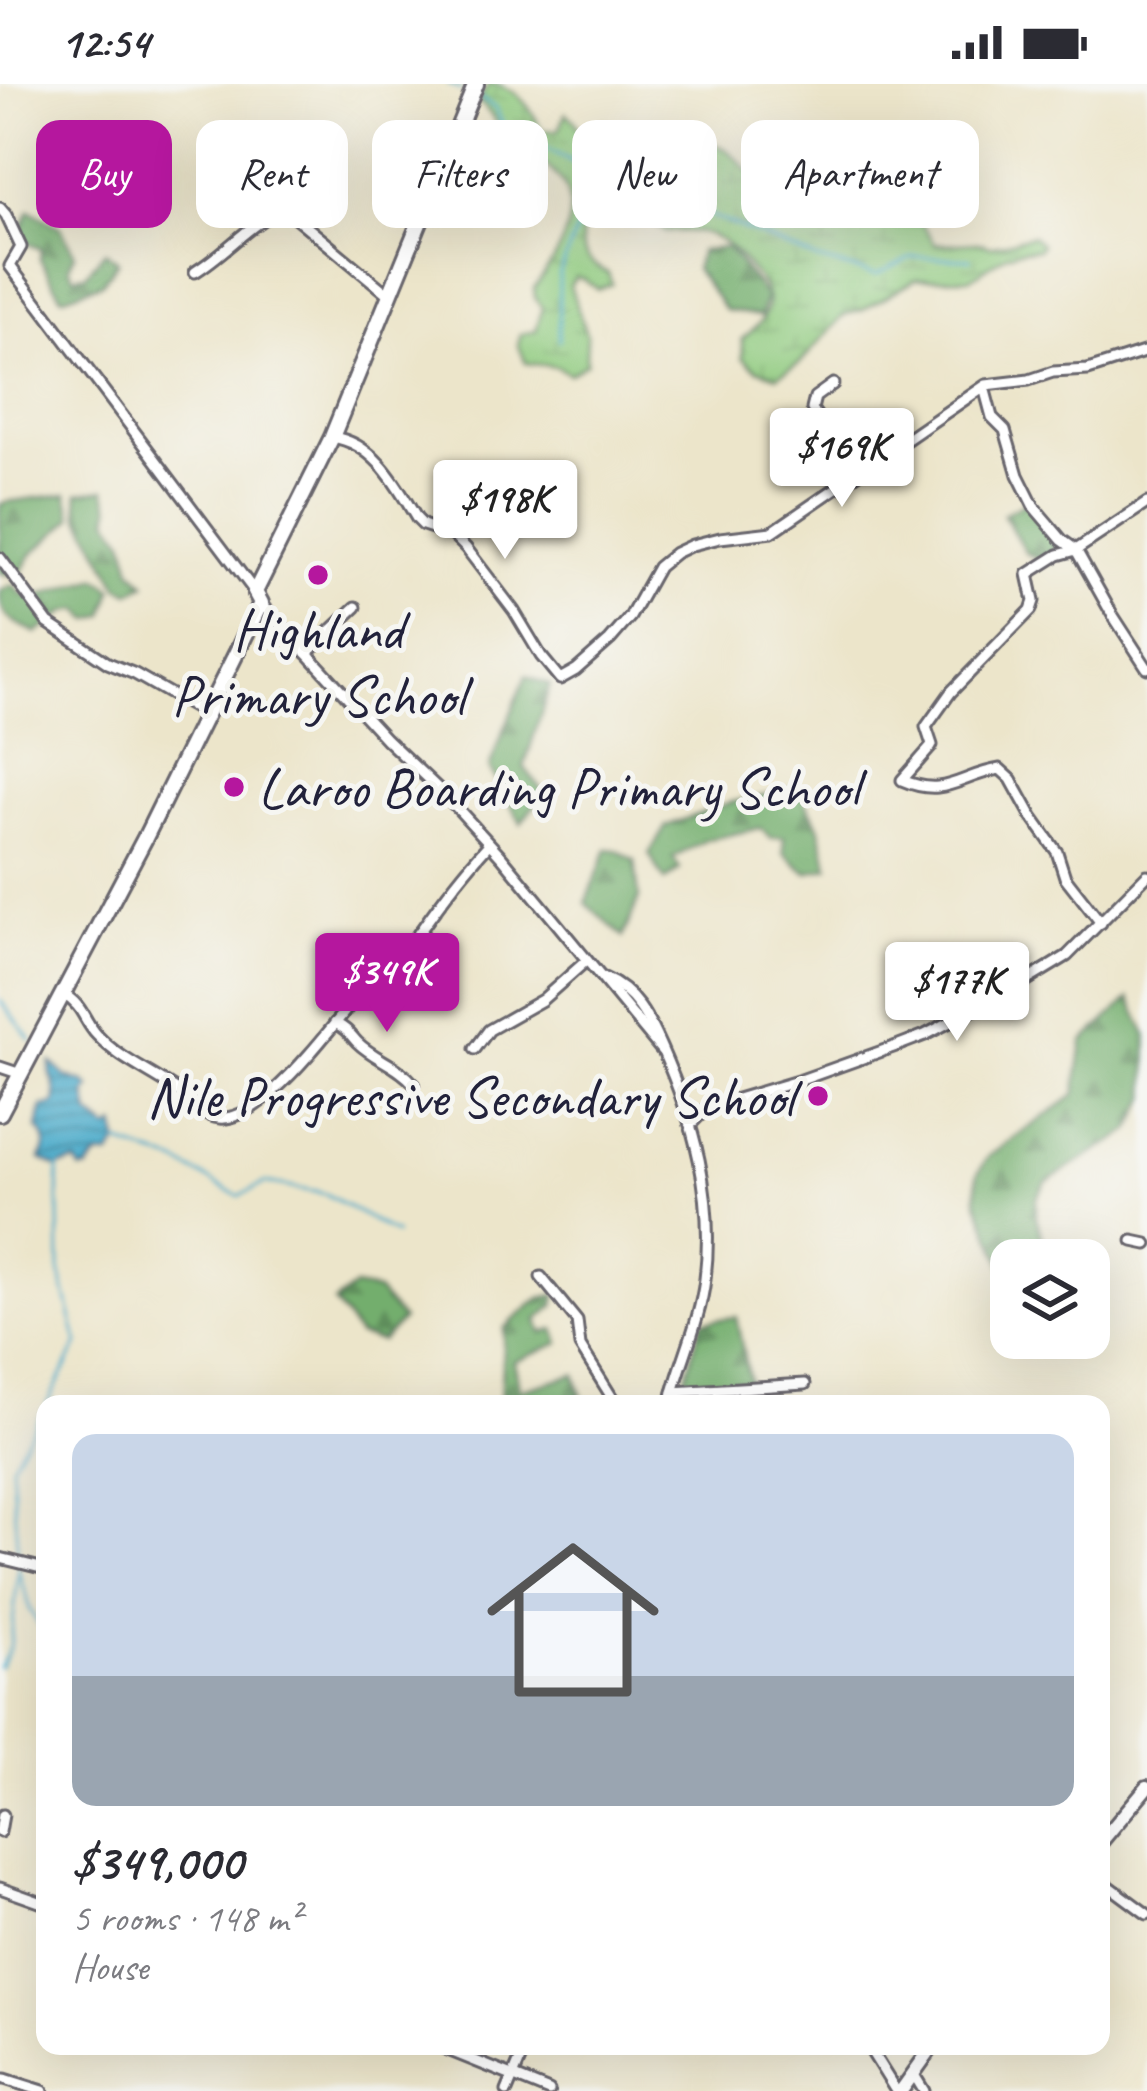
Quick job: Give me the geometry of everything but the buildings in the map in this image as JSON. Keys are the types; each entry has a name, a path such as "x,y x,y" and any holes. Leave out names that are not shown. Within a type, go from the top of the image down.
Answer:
{"main road":[{"path":"0,1113 206,714 332,437 476,84"}],"street":[{"path":"0,208 21,247 10,266 258,597 489,844 586,961 644,1011 673,1069 698,1149 707,1201 707,1257 699,1309 672,1395"},
{"path":"195,272 268,215 284,208 388,295"},
{"path":"332,437 357,445 388,471 423,525 453,535 466,548 560,679 610,640 630,617 658,567 675,553 720,538 772,532 984,387 1088,370 1147,351"},
{"path":"833,384 814,397 812,409 856,472"},
{"path":"984,387 992,417 1005,430 1018,475 1034,507 1076,550 1147,668"},
{"path":"1101,923 1065,877 1057,852 1012,779 1000,769 950,787 902,780 931,747 926,728 951,692 1031,610 1034,601 1028,574 1076,550 1147,503"},
{"path":"0,558 48,622 108,663 206,714"},
{"path":"308,653 356,607"},
{"path":"64,994 123,1058 211,1117 252,1108 313,1053 378,973 404,956 447,892 489,844"},
{"path":"691,1125 707,1108 925,1035 1058,962 1147,875"},
{"path":"475,1048 489,1030 536,1004 586,961"},
{"path":"335,1023 403,1070 415,1084"},
{"path":"0,1067 20,1074"},
{"path":"683,1100 707,1108"},
{"path":"1132,1241 1147,1244"},
{"path":"541,1277 577,1321 580,1346 610,1395"},
{"path":"673,1392 805,1384"},
{"path":"0,1558 36,1567"},
{"path":"1110,1832 1147,1787"},
{"path":"0,1832 3,1815"},
{"path":"1110,1887 1147,1914"},
{"path":"0,1888 36,1901"},
{"path":"460,2055 549,2091"},
{"path":"508,2091 522,2055"},
{"path":"874,2055 898,2091 926,2055"},
{"path":"913,2073 924,2091"},
{"path":"3,2078 40,2091"},
{"path":"3,2078 18,2091"}],"green space":[{"path":"489,84 498,85 515,93 536,120 494,120 478,102"},
{"path":"566,113 574,120 572,228 583,228 587,256 608,273 612,284 598,289 576,277 570,285 587,337 586,363 569,374 557,367 526,363 518,344 521,334 536,331 542,308 534,288 566,231 569,200 548,168 548,131 559,130"},
{"path":"717,145 741,164 741,228 925,228 935,243 990,246 1032,236 1041,244 1039,249 1007,254 971,278 916,279 861,311 845,314 800,363 777,376 743,358 742,339 767,310 761,282 722,241 690,232 660,228 717,228"},
{"path":"30,210 36,213 36,228 61,228 75,254 69,266 74,276 86,274 105,251 118,261 102,283 62,297 40,259 41,249 17,239"},
{"path":"727,247 766,297 761,316 725,310 695,269 700,251"},
{"path":"105,489 109,518 124,539 132,569 146,584 130,592 119,587 79,514 78,493"},
{"path":"67,494 73,518 33,553 19,576 0,573 0,505"},
{"path":"1026,502 1058,548 1039,560 1026,553 1003,514"},
{"path":"98,578 113,589 105,615 90,620 80,610 66,612 37,633 9,619 2,609 0,591 13,585 23,595 38,596"},
{"path":"526,676 550,685 524,767 544,793 521,823 489,768"},
{"path":"797,787 819,825 829,867 807,873 784,853 784,837 771,838 760,828 706,840 673,858 680,869 665,881 649,854 666,826 729,803"},
{"path":"607,849 635,861 639,898 623,937 586,903"},
{"path":"1130,998 1147,1036 1147,1098 1131,1131 1046,1182 1036,1199 1043,1239 992,1239 977,1200 977,1174 989,1156 1075,1095 1083,1042"},
{"path":"354,1287 377,1291 402,1320 381,1341 358,1335 334,1303"},
{"path":"556,1295 554,1306 538,1320 542,1333 555,1329 560,1343 514,1361 520,1390 575,1374 582,1395 500,1395 504,1328 540,1298"},
{"path":"736,1317 749,1381 684,1382 702,1321"}],"water":[{"path":"51,1062 67,1077 91,1088 86,1094 90,1115 109,1130 116,1126 118,1143 110,1156 98,1156 88,1169 81,1170 76,1162 57,1167 41,1159 46,1143 38,1129 42,1107 55,1104 56,1097"}],"waterway":[{"path":"448,84 461,90"},
{"path":"480,98 495,108 503,125 582,167 818,260 876,275 912,257 971,259"},
{"path":"559,340 559,275 577,228"},
{"path":"0,1000 32,1041"},
{"path":"118,1143 178,1163 239,1196 266,1183 326,1194 396,1234"},
{"path":"52,1395 78,1344 60,1271 58,1164"},
{"path":"0,1667 10,1648 19,1569 11,1464 36,1423"},
{"path":"21,1576 36,1620"}],"place":[{"name":"Highland Primary School","path":"318,575"},
{"name":"Laroo Boarding Primary School","path":"234,787"},
{"name":"Nile Progressive Secondary School","path":"818,1096"}]}
